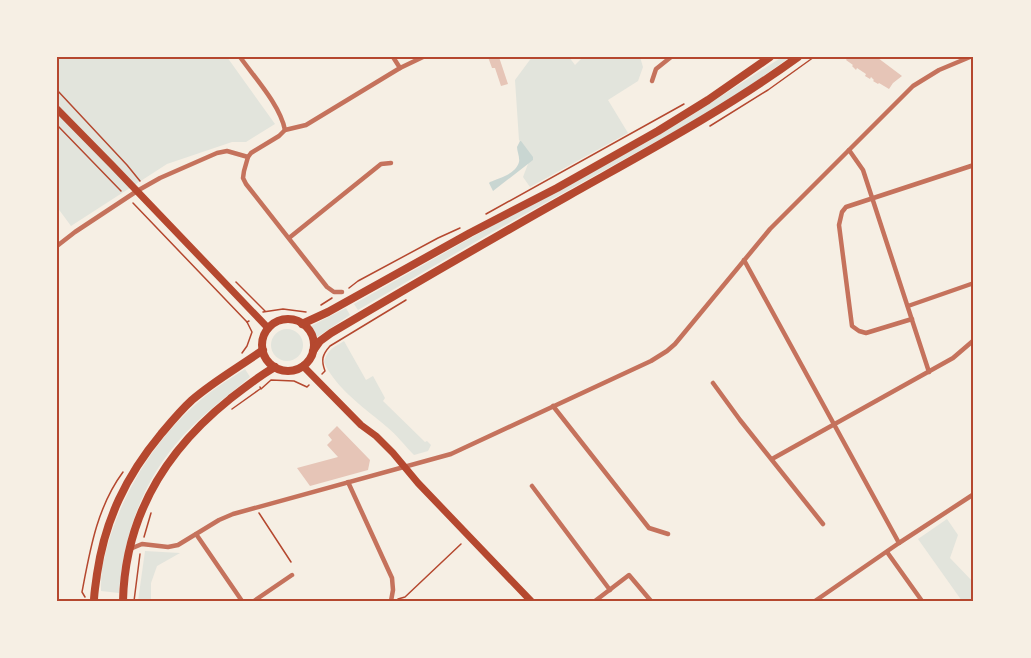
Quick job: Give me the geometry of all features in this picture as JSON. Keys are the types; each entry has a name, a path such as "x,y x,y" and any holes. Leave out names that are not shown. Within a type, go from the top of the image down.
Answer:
{"main road":[{"path":"302,324 557,188 658,131 770,57"},
{"path":"313,351 312,336 308,329 296,320 280,320 273,323 264,335 262,343 265,357 275,367 289,370 303,366 320,341 331,333 479,246 688,129 798,57"},
{"path":"57,109 268,328"},
{"path":"91,599 108,527 123,489 146,452 189,402 263,350"},
{"path":"303,366 361,425 393,453 418,483 531,601"},
{"path":"123,601 130,549 140,517 153,487 177,450 213,413 275,367"}],"street":[{"path":"240,57 273,103 284,122 285,130"},
{"path":"393,57 400,68"},
{"path":"342,292 334,292 327,287 243,178 248,157 285,130 306,125 400,68 423,57"},
{"path":"652,81 656,69 671,57"},
{"path":"130,549 142,544 168,547 178,545 232,514 451,454 651,361 667,351 688,329 770,230 913,86 939,70 970,57"},
{"path":"849,150 863,170 929,372"},
{"path":"57,246 137,191 160,178 217,153 227,151 248,157"},
{"path":"289,238 381,164 391,163"},
{"path":"912,319 866,333 852,326 839,225 842,212 846,207 974,165"},
{"path":"744,260 899,543"},
{"path":"908,306 974,283"},
{"path":"772,459 953,358 974,340"},
{"path":"713,382 740,420 823,524"},
{"path":"553,406 649,528 668,534"},
{"path":"348,482 392,578 391,601"},
{"path":"532,486 610,590"},
{"path":"815,601 974,494"},
{"path":"196,534 242,601"},
{"path":"887,552 922,601"},
{"path":"254,601 292,575"},
{"path":"595,601 629,575 651,601"}],"path":[{"path":"57,90 145,187"},
{"path":"480,218 691,100"},
{"path":"57,125 247,322 252,332 240,356 244,363"},
{"path":"319,306 358,281 459,228"},
{"path":"232,278 265,311"},
{"path":"247,322 255,315 265,311 283,309 309,312"},
{"path":"232,410 271,380 294,381 307,387 325,371 322,363 323,354 330,346 364,326"},
{"path":"258,384 261,388"},
{"path":"256,507 291,562"},
{"path":"143,538 152,511"},
{"path":"391,601 405,597 461,544"},
{"path":"134,601 141,549"},
{"path":"82,592 91,599"}],"shaded area":[{"path":"57,57 227,57 275,124 246,142 232,142 167,164 71,226 57,207"},
{"path":"532,57 569,57 575,65 583,57 640,57 643,67 638,81 608,100 628,133 530,187 523,177 531,156 519,140 515,80"},
{"path":"782,57 790,57 744,90 695,120 489,234 358,310 354,304 529,205 649,141"},
{"path":"520,141 533,160 493,191 489,183 511,173 517,166 519,160 517,147"},
{"path":"346,308 350,315 317,337 311,326"},
{"path":"287,329 298,334 303,345 298,356 287,361 276,356 271,345 276,334"},
{"path":"344,341 366,380 373,376 385,398 383,401 425,442 431,445 428,451 414,455 391,430 352,398 329,372 324,362 325,358 334,347"},
{"path":"245,369 250,377 192,426 163,461 152,478 135,515 125,553 119,593 101,591 102,568 112,530 140,471 180,419 208,394"},
{"path":"947,519 958,535 950,558 974,583 974,601 962,601 918,539"},
{"path":"145,551 180,553 157,566 151,583 151,601 138,601"}],"building":[{"path":"488,57 499,57 508,84 501,86 495,68 492,68"},
{"path":"848,57 878,58 902,76 889,89 873,81 871,77 870,79 865,76 866,74 857,68 856,70 846,60"},
{"path":"337,426 370,460 368,470 310,486 297,468 338,457 327,445 332,440 328,435"}]}
